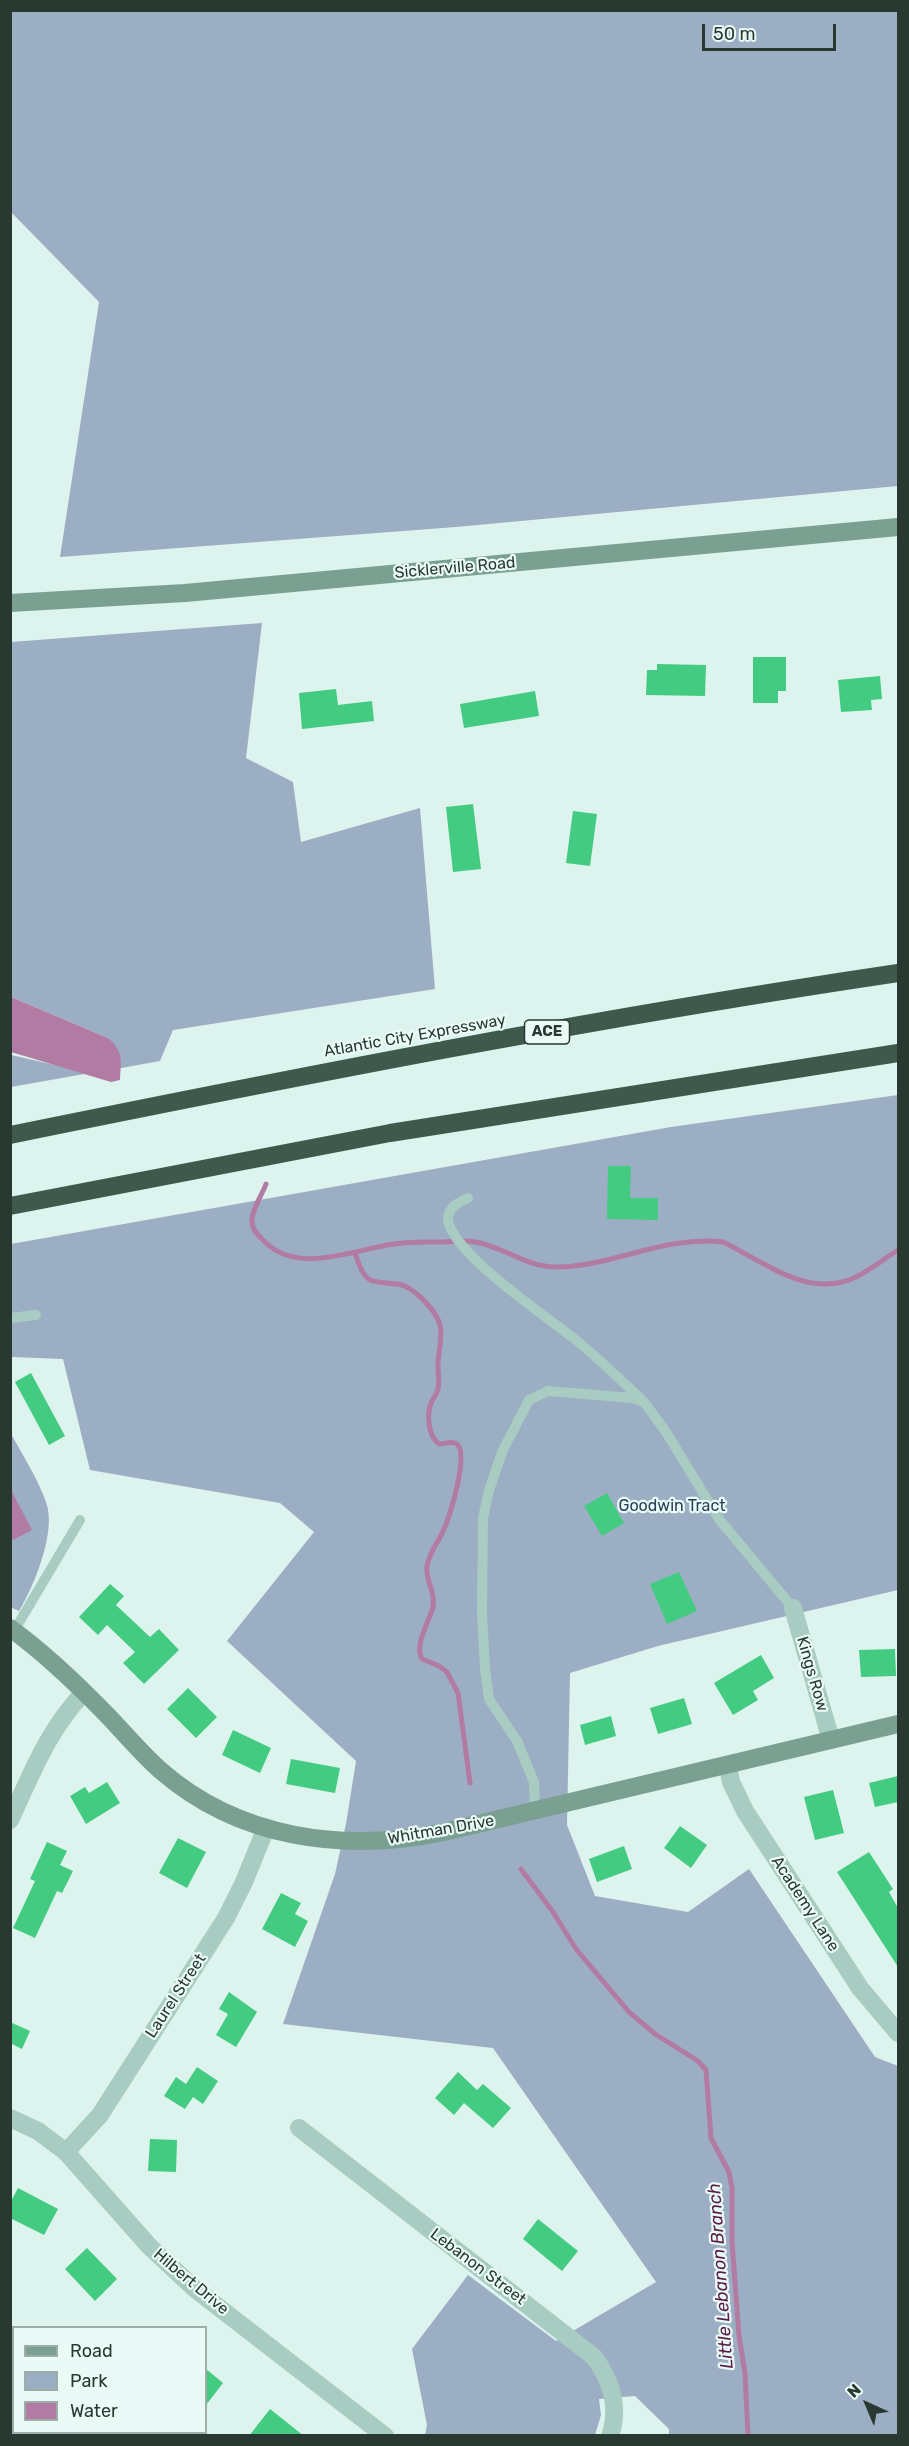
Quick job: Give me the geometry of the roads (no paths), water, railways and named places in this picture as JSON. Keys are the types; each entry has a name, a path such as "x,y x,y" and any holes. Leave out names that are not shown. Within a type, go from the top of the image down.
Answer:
{"highway":[{"name":"Atlantic City Expressway","path":"10,1135 355,1067 606,1021 898,974"},
{"path":"10,1206 390,1133 898,1053"}],"street":[{"name":"Sicklerville Road","path":"10,603 185,593 898,527"},
{"name":"Kings Row","path":"793,1608 831,1740"},
{"name":"Whitman Drive","path":"12,1630 84,1692 174,1782 213,1806 266,1828 334,1842 376,1842 423,1836 728,1766 898,1724"},
{"path":"10,1820 52,1733 84,1692"},
{"name":"Academy Lane","path":"728,1766 730,1782 745,1811 860,1988 898,2032"},
{"name":"Laurel Street","path":"66,2152 100,2115 226,1918 266,1828"},
{"name":"Hilbert Drive","path":"10,2118 38,2131 66,2152 149,2246 172,2268 384,2436"},
{"name":"Lebanon Street","path":"299,2128 594,2357 605,2371 611,2386 615,2413 610,2434"}],"lane":[{"path":"468,1198 452,1208 448,1218 464,1247 492,1276 581,1344 644,1402 666,1432 719,1519 793,1608"},
{"path":"10,1318 36,1315"},
{"path":"535,1811 534,1782 517,1741 489,1699 482,1612 483,1518 489,1490 503,1450 529,1400 548,1391 632,1398 644,1402"},
{"path":"12,1630 80,1520"}],"water":[{"path":"11,997 108,1038 119,1052 120,1080 111,1082 11,1052"},
{"path":"11,1490 32,1530 13,1540 11,1535"}],"waterway":[{"path":"266,1184 253,1213 253,1228 264,1241 278,1251 293,1257 310,1259 327,1258 406,1242 464,1241 496,1248 536,1264 558,1267 599,1262 681,1243 723,1242 787,1275 821,1284 838,1283 856,1277 898,1250"},
{"name":"Little Lebanon Branch","path":"355,1253 365,1276 374,1281 398,1284 410,1289 429,1306 440,1325 439,1386 430,1406 429,1424 432,1436 439,1444 451,1442 457,1444 461,1460 457,1486 447,1522 430,1555 427,1566 434,1602 421,1640 420,1653 422,1659 447,1672 458,1693 470,1783"},
{"name":"Little Lebanon Branch","path":"521,1869 553,1912 576,1949 629,2012 655,2034 698,2061 706,2070 711,2138 729,2172 732,2188 732,2242 739,2336 745,2373 748,2436"}],"park label":[{"name":"Goodwin Tract","path":"672,1506"}]}
